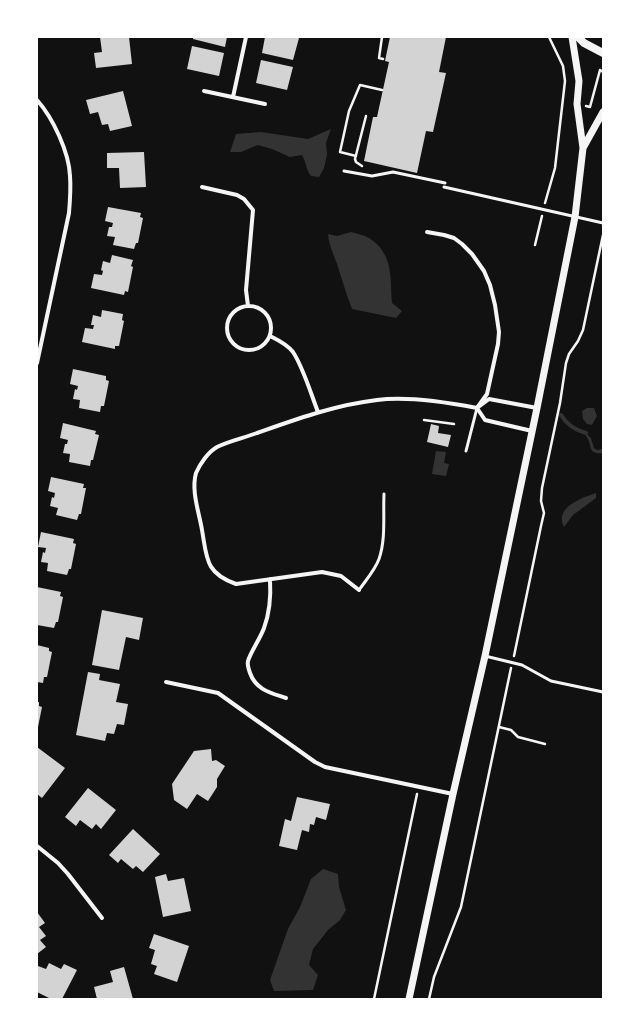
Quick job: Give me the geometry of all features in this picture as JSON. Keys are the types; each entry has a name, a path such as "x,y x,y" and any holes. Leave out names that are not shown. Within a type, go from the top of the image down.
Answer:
{"main road":[{"path":"578,37 584,43 603,53"}],"street":[{"path":"233,97 246,37"},
{"path":"409,999 453,794 485,656 575,217 583,148 577,104 579,81 572,37"},
{"path":"204,91 265,104"},
{"path":"37,100 46,110 55,126 68,159 70,175 68,213 37,363"},
{"path":"583,148 603,112"},
{"path":"202,187 237,195 244,199 253,210 246,290 248,306"},
{"path":"427,232 454,238 462,244 472,254 484,271 490,285 499,332 498,344 487,394 476,408"},
{"path":"248,306 255,306 262,310 267,315 271,328 270,336 261,347 247,350 240,348 229,338 227,324 234,311 240,307 248,306"},
{"path":"270,336 282,342 292,351 298,362 318,412"},
{"path":"359,590 340,576 322,572 236,584 224,580 212,570 206,556 195,497 196,474 203,461 216,448 318,412 378,400 417,399 476,408 489,399 537,408"},
{"path":"476,408 485,420 532,431"},
{"path":"270,580 269,611 264,628 248,662 249,672 260,688 286,698"},
{"path":"166,682 218,693 315,762 333,769 453,794"},
{"path":"37,846 58,863 68,874 102,918"}],"lane":[{"path":"344,171 372,176 393,172 445,183"},
{"path":"444,187 603,224"},
{"path":"466,451 476,408"},
{"path":"359,590 369,577 379,559 382,540 384,494"},
{"path":"485,656 522,665 551,681 603,692"}],"path":[{"path":"382,37 379,58 383,59"},
{"path":"535,245 543,209 555,168 565,82 563,66 549,37"},
{"path":"584,106 590,107 600,70 603,72"},
{"path":"356,156 340,152 349,111 360,85 382,90"},
{"path":"563,101 567,102"},
{"path":"366,116 356,156 356,162 376,175"},
{"path":"429,999 434,977 461,907 544,513 541,501 542,488 569,354 578,341 583,330 603,236"},
{"path":"424,420 454,424"},
{"path":"499,727 510,730 518,737 545,744"},
{"path":"374,999 418,786"}],"shaded area":[{"path":"331,129 326,143 327,155 324,168 319,177 311,176 302,155 290,157 258,145 241,152 230,152 236,134 261,132 308,139"},
{"path":"351,232 369,238 383,251 389,267 392,303 402,311 396,318 352,309 331,249 328,234 337,236"},
{"path":"587,408 594,408 597,416 592,425 587,424 583,419 582,411"},
{"path":"586,433 591,438 594,448 597,450 603,449 603,453 592,451"},
{"path":"436,451 446,452 444,463 449,464 446,476 432,474"},
{"path":"596,493 596,498 573,515 564,527 562,520 566,509 571,504"},
{"path":"323,869 338,874 339,887 346,910 340,920 328,930 313,949 309,965 318,975 313,990 274,991 270,980 288,929 300,907 311,879"}],"building":[{"path":"100,37 129,37 132,64 96,68 94,53 102,52"},
{"path":"193,37 227,37 225,47 193,39"},
{"path":"265,37 299,38 293,60 262,53"},
{"path":"390,37 446,37 439,72 446,73 433,132 426,131 417,173 364,161 373,117 377,117 389,62 385,61"},
{"path":"192,46 224,53 219,76 187,69"},
{"path":"261,60 293,67 287,90 256,83"},
{"path":"123,91 132,126 110,131 108,124 102,125 98,112 90,114 86,100"},
{"path":"144,152 146,187 120,188 119,168 107,168 107,153"},
{"path":"108,207 141,213 140,217 143,218 138,243 136,243 134,249 113,245 115,237 107,236 109,227 112,227 113,223 105,221"},
{"path":"112,255 133,260 128,292 125,291 124,295 91,288 94,274 102,275 103,271 101,270 103,261 110,263"},
{"path":"102,310 123,314 122,320 124,321 119,346 115,346 115,349 82,342 85,328 93,329 94,325 91,325 93,315 101,317"},
{"path":"73,369 106,376 106,380 109,381 104,406 101,406 100,412 79,408 80,400 73,399 75,389 77,390 78,386 70,384"},
{"path":"63,423 96,431 95,434 99,435 93,460 91,460 90,466 69,462 70,454 63,453 65,444 67,444 68,440 60,438"},
{"path":"431,424 439,426 438,433 451,435 448,447 427,442"},
{"path":"51,477 84,484 83,488 86,488 81,514 79,514 77,520 56,515 58,508 50,506 52,497 54,498 55,493 48,491"},
{"path":"41,532 74,539 73,543 76,544 71,569 69,569 67,575 47,571 48,563 41,562 43,552 45,553 46,548 38,547"},
{"path":"37,587 61,592 60,596 63,597 58,622 56,622 54,628 37,625"},
{"path":"102,610 143,618 139,640 126,637 119,670 92,665"},
{"path":"37,645 49,648 49,651 52,652 47,677 44,677 43,683 37,682"},
{"path":"88,672 100,674 99,680 120,684 116,702 128,704 124,725 117,724 114,734 107,733 105,741 76,735"},
{"path":"37,702 39,702 39,706 42,707 38,727"},
{"path":"37,747 65,768 42,798 37,794"},
{"path":"211,749 212,761 216,760 225,766 217,779 217,787 208,801 197,794 187,809 174,800 172,784 194,751"},
{"path":"88,788 116,810 101,829 96,824 92,829 80,820 76,826 65,817"},
{"path":"297,797 330,804 326,820 316,817 314,825 310,824 309,832 302,830 297,850 279,846 285,819 291,821"},
{"path":"133,829 160,854 143,872 136,866 133,869 121,859 118,863 109,855"},
{"path":"166,874 168,881 184,878 191,911 163,917 155,877"},
{"path":"37,912 45,923 39,927 46,936 40,940 46,947 37,954"},
{"path":"154,934 189,946 177,982 154,974 157,966 151,964 155,950 149,948"},
{"path":"49,963 61,969 64,964 77,970 62,999 51,999 37,992 37,967 46,969"},
{"path":"124,967 133,999 97,999 94,987 113,982 110,971"}],"waterway":[{"path":"561,415 572,427 586,433"}]}
